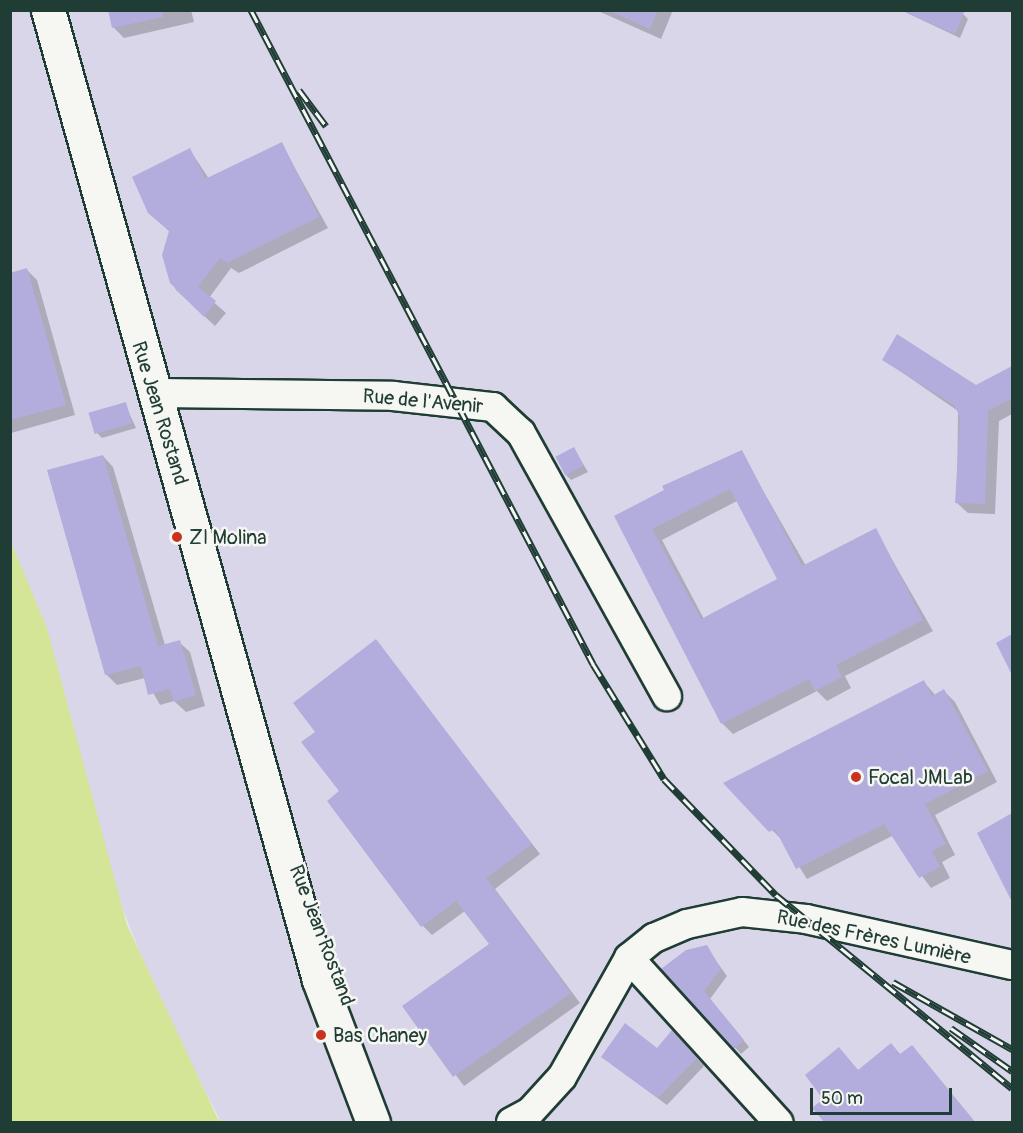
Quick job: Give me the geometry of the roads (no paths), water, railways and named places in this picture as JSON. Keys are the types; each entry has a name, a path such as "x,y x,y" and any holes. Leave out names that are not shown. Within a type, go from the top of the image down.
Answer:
{"main road":[{"name":"Rue Jean Rostand","path":"48,10 138,339 158,393 276,815 319,980 373,1122"},
{"name":"Rue Jean Rostand","path":"276,815 395,1122"}],"street":[{"name":"Rue de l'Avenir","path":"158,393 393,396 493,407 521,433 667,696"},
{"name":"Rue des Frères Lumière","path":"511,1122 530,1112 562,1077 629,958 654,938 687,924 742,912 806,919 1012,965"},
{"path":"629,958 778,1122"}],"railway":[{"path":"251,10 593,664 664,779 776,895 1012,1088"},
{"path":"299,90 326,126"},
{"path":"893,982 1012,1049"},
{"path":"951,1028 1012,1071"}],"place":[{"name":"ZI Molina","path":"177,537"},
{"name":"Focal JMLab","path":"856,777"},
{"name":"Bas Chaney","path":"321,1035"}]}
